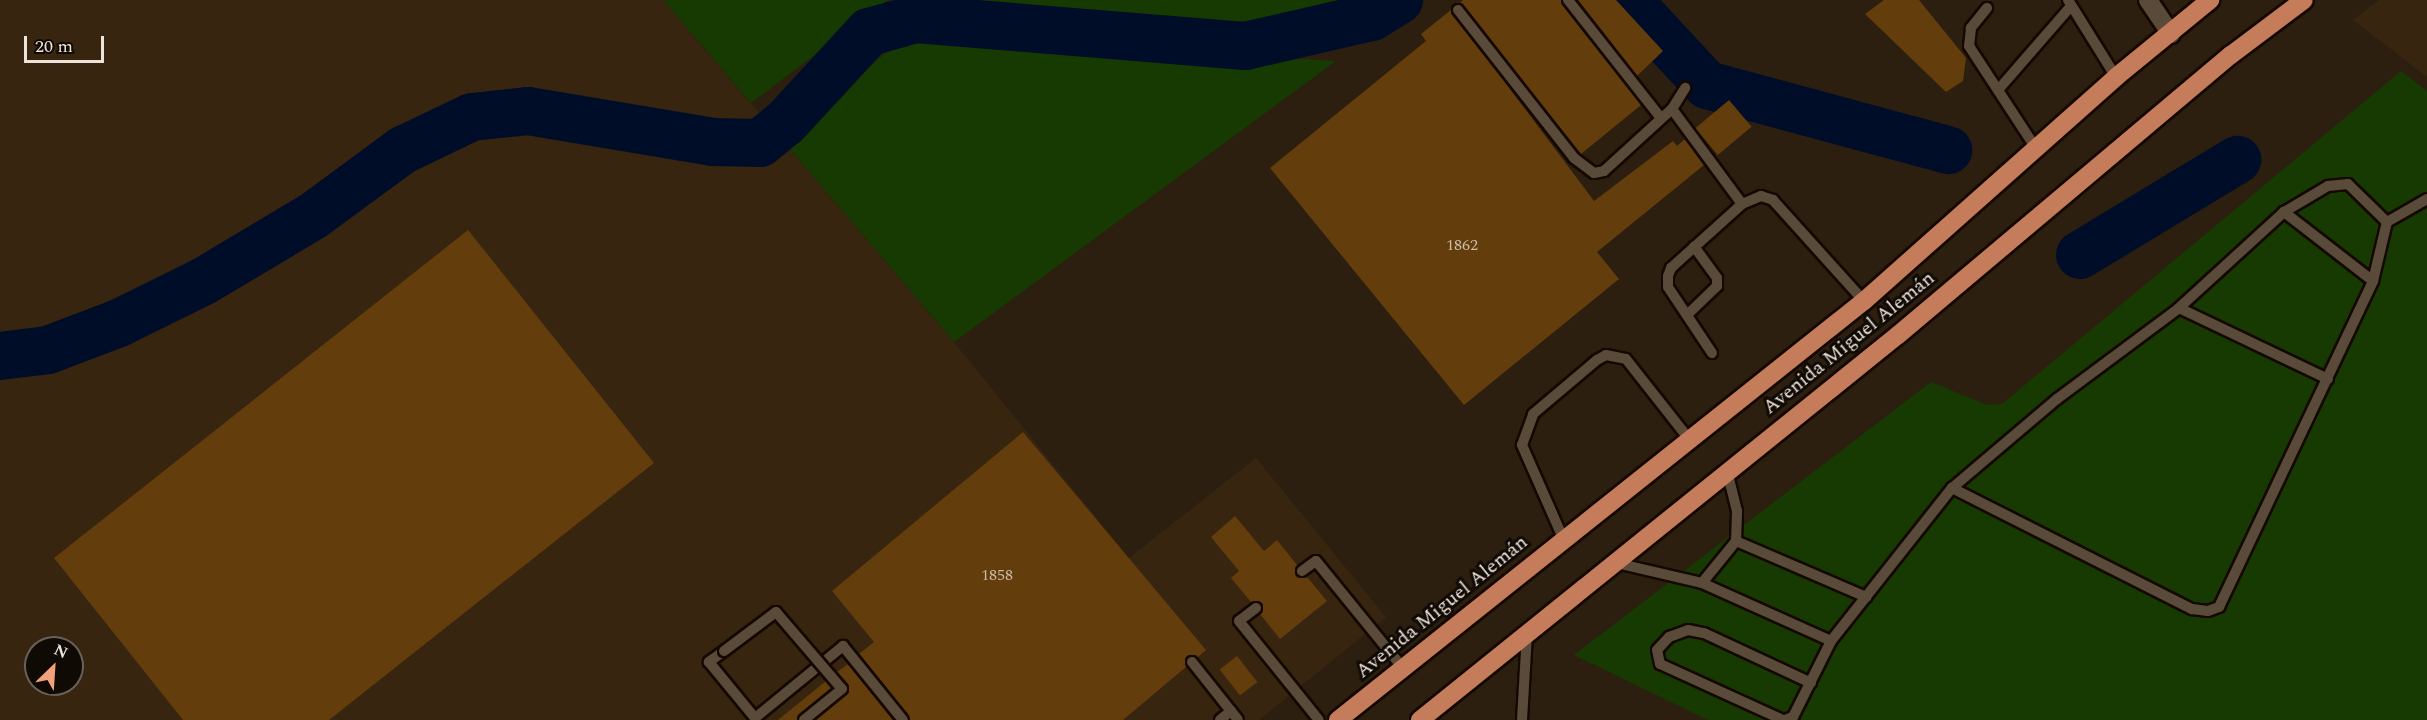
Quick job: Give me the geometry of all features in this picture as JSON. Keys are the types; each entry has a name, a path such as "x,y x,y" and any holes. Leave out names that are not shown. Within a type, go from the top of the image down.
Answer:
{"highway":[{"name":"Avenida Miguel Alemán","path":"1338,720 1563,538 1864,301 2037,150 2116,77 2210,0"},
{"name":"Avenida Miguel Alemán","path":"1420,720 1612,562 1898,334 2231,55 2304,0"}],"street":[{"path":"2148,0 2170,34"}],"lane":[{"path":"1568,0 1661,117"},
{"path":"1998,90 2070,3 2116,77"},
{"path":"1987,8 1971,28 1968,46 2037,150"},
{"path":"1458,10 1587,170 1604,171 1672,109 1685,88"},
{"path":"1672,109 1742,204"},
{"path":"1811,683 1704,633 1688,630 1669,637 1657,650 1660,664 1784,720 1793,717 1811,683 1831,641 1952,488 2056,399 2179,308 2284,212 2328,186 2348,184 2387,222"},
{"path":"1712,353 1668,287 1668,276 1671,268 1742,204 1761,196 1773,200 1864,301"},
{"path":"1952,488 2192,609 2208,611 2219,607 2373,281 2387,222 2427,199"},
{"path":"2284,212 2373,281"},
{"path":"1687,315 1718,286 1717,278 1694,246"},
{"path":"2179,308 2328,379"},
{"path":"1563,538 1522,445 1533,414 1597,360 1606,355 1626,359 1689,439"},
{"path":"1702,583 1737,541 1737,511 1727,471"},
{"path":"1737,541 1866,597"},
{"path":"1302,571 1316,561 1403,668"},
{"path":"1612,562 1702,583 1831,641"},
{"path":"1256,608 1239,621 1319,720"},
{"path":"804,720 842,688 776,612 709,662 755,718 843,646 903,720"},
{"path":"1522,720 1527,631"},
{"path":"1192,662 1235,716 1220,720"}],"shaded area":[{"path":"0,0 663,0 954,342 1129,558 1256,458 1386,617 1259,720 0,720"},
{"path":"2379,0 2427,0 2427,77 2353,20"}],"green space":[{"path":"663,0 888,0 751,103"},
{"path":"957,0 1363,0 1284,21 1224,32"},
{"path":"906,35 1336,61 954,342 784,142"},
{"path":"2401,71 2427,91 2427,720 1708,720 1574,655 1931,382 1987,405 2002,404"}],"building":[{"path":"1463,0 1561,0 1641,105 1581,154 1460,3"},
{"path":"1578,0 1616,0 1663,51 1637,76"},
{"path":"1884,0 1919,0 1966,58 1963,81 1946,92 1865,14"},
{"path":"1451,10 1594,201 1673,141 1677,146 1685,139 1704,165 1597,252 1619,279 1464,405 1270,168 1426,41 1421,34"},
{"path":"1729,100 1751,127 1718,155 1695,128"},
{"path":"468,230 654,463 329,720 183,720 54,558"},
{"path":"1023,432 1206,650 1198,657 1187,657 1186,667 1123,720 910,720 859,654 874,642 832,591"},
{"path":"1235,516 1264,551 1277,540 1297,565 1296,576 1307,577 1327,601 1280,639 1260,614 1262,603 1251,602 1231,578 1239,571 1211,537"},
{"path":"1237,656 1257,682 1240,696 1220,670"},
{"path":"848,664 893,720 816,720 849,692 848,685 837,672"},
{"path":"826,681 831,688 797,720 778,720"}],"waterway":[{"path":"0,356 48,350 119,323 204,281 313,216 403,150 472,117 528,111 713,142 760,143 785,123 869,32 916,19 1245,46 1372,17 1399,0"},
{"path":"1628,0 1707,85 1948,150"},
{"path":"2080,255 2237,160"}]}
